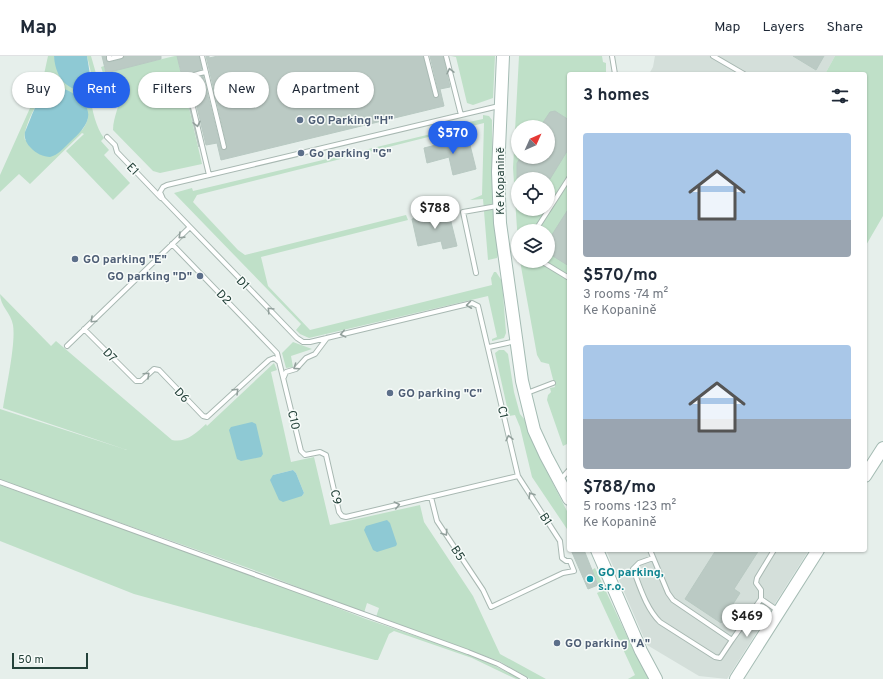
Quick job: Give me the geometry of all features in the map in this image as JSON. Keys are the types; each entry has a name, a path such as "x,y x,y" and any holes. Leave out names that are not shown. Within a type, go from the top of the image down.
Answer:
{"street":[{"name":"Ke Kopanině","path":"503,56 498,172 500,223 516,341 524,394 534,430 567,495"},
{"path":"867,473 883,448"},
{"path":"598,552 641,651 656,677"},
{"path":"736,679 817,552"}],"lane":[{"path":"109,56 109,59 121,56"},
{"path":"202,56 224,146"},
{"path":"426,56 436,96"},
{"path":"446,56 461,115"},
{"path":"612,56 614,72"},
{"path":"712,56 740,72"},
{"path":"193,108 209,175 502,106"},
{"name":"E1","path":"107,137 115,145 117,152 190,227"},
{"name":"E1","path":"163,199 161,190 165,186 209,175"},
{"path":"555,197 567,181"},
{"path":"476,273 463,212 500,205"},
{"path":"67,346 190,227"},
{"name":"D1","path":"190,227 297,338 303,342 310,342 327,338"},
{"name":"D2","path":"172,244 275,351 280,362"},
{"path":"553,268 567,277"},
{"name":"C1","path":"327,338 474,303 480,308 518,476"},
{"name":"D7","path":"84,329 136,381 141,381 154,369 159,370"},
{"path":"284,377 286,372 296,369 306,358 315,354 327,338"},
{"path":"489,347 516,341"},
{"name":"D6","path":"159,370 203,416 207,418 268,360 274,358 280,362"},
{"name":"C10","path":"280,362 301,451 305,455 320,452 326,456"},
{"path":"524,394 553,383"},
{"name":"C9","path":"326,456 340,514 346,517 518,476"},
{"path":"559,481 567,472"},
{"name":"B1","path":"518,476 560,541 562,558 566,561 570,561 574,571"},
{"path":"0,482 468,652 498,664 525,679"},
{"name":"B5","path":"431,497 437,522 483,590 490,607 564,573 574,571"},
{"path":"651,552 668,593 674,600 732,640"},
{"path":"654,558 639,563 633,569 653,616 715,657 720,658 761,599 761,590 756,583 757,578 773,552"},
{"path":"761,599 779,611"}],"shaded area":[{"path":"655,56 835,56 826,72 650,72 653,67"},
{"path":"607,552 808,552 727,679 699,676 647,645"}],"green space":[{"path":"48,56 54,56 54,58 82,72 73,72 73,100 65,96 65,72 45,72"},
{"path":"87,56 91,56 96,72 91,72"},
{"path":"175,56 196,56 179,65 181,72 138,72 138,108 189,108 202,164 160,173 153,171 113,130 118,108 130,108 130,72 106,72"},
{"path":"451,56 495,56 493,98 473,105 467,103 456,57"},
{"path":"519,56 602,56 603,62 606,63 606,72 567,72 567,444 563,446 547,400 548,395 551,392 550,388 555,387 549,364 541,362 537,355 521,268 555,268 555,224 517,224 516,216 555,216 555,172 513,172 513,164 555,164 555,120 516,120"},
{"path":"835,56 883,56 883,216 867,244 867,72 826,72"},
{"path":"104,66 106,72 103,72 101,67"},
{"path":"30,108 35,108 26,128 25,140 82,130 88,117 86,108 92,108 96,122 104,138 101,141 109,150 104,155 130,183 113,200 66,151 84,134 82,133 30,184 19,174 0,192 0,175"},
{"path":"483,115 489,116 492,120 492,199 498,255 497,258 488,260 483,199 470,200 482,195 484,123 197,195 193,202 238,250 245,255 406,215 408,220 261,257 268,286 310,330 492,285 491,278 494,272 496,272 502,281 506,333 504,338 492,341 492,339 497,337 488,296 309,338 300,334 296,330 301,324 174,193 192,188 193,191 456,128 455,125 483,119"},
{"path":"0,294 51,346 56,341 172,440 177,441 186,439 195,434 206,424 207,426 274,363 277,370 271,372 291,462 314,457 330,525 420,505 424,522 473,596 500,654 546,679 530,679 499,661 376,617 379,608 367,603 364,613 262,573 0,480 0,409 127,450 3,408 14,333 12,321 0,298","holes":["293,470 296,473 304,493 302,496 273,475"]},
{"path":"293,342 312,349 291,356 293,367 286,368 282,353"},
{"path":"499,350 504,350 508,354 514,392 520,414 525,420 540,458 567,511 567,529 532,477 520,427 515,415 509,416 495,353"},
{"path":"0,485 260,578 366,619 451,648 489,663 521,679 516,679 472,658 394,631 389,634 378,660 375,660 134,594 0,541"},
{"path":"595,568 634,651 649,679 628,679 635,675 597,593 601,591 592,570"}],"water":[{"path":"54,56 87,56 90,72 73,72 73,89 65,83 65,72 57,72"},
{"path":"65,90 73,94 73,108 86,108 88,118 79,133 63,149 56,155 48,157 33,150 25,138 25,132 35,108 65,108"},
{"path":"252,422 256,424 263,454 261,457 241,461 237,459 229,430 231,427"},
{"path":"293,470 296,473 304,493 302,496 283,502 279,500 270,480 273,475"},
{"path":"387,520 390,523 397,544 396,546 377,552 373,550 364,530 366,526"}],"building":[{"path":"102,56 106,56 106,61 109,62 122,59 124,56 161,56 161,59 106,72"},
{"path":"177,56 199,56 202,69 196,72 181,72"},
{"name":"GO Parking \"H\"","path":"206,56 209,56 209,58 218,56 423,56 433,96 436,98 439,94 430,56 443,56 450,87 440,89 444,106 221,160 217,143 206,145 197,108 206,108 206,88 221,148 225,150 227,146 218,108 269,108 269,72 214,72 214,90"},
{"path":"793,56 824,56 816,70"},
{"path":"555,111 567,119 567,151 554,172 517,172 517,164 555,164 555,120 545,120 550,112"},
{"path":"468,137 476,169 453,175 449,157 427,163 424,148"},
{"path":"448,210 457,246 443,249 441,241 418,246 412,219"},
{"path":"567,211 567,265 555,257 555,230"},
{"path":"572,552 585,552 598,585 588,589"},
{"path":"715,552 758,552 734,589 740,593 721,623 685,599"}],"place":[{"name":"GO Parking \"H\"","path":"300,120"},
{"name":"Go parking \"G\"","path":"301,153"},
{"name":"GO parking \"E\"","path":"75,259"},
{"name":"GO parking \"D\"","path":"200,276"},
{"name":"GO parking \"C\"","path":"390,393"},
{"name":"GO parking, s.r.o.","path":"590,579"},
{"name":"GO parking \"A\"","path":"557,643"}]}
